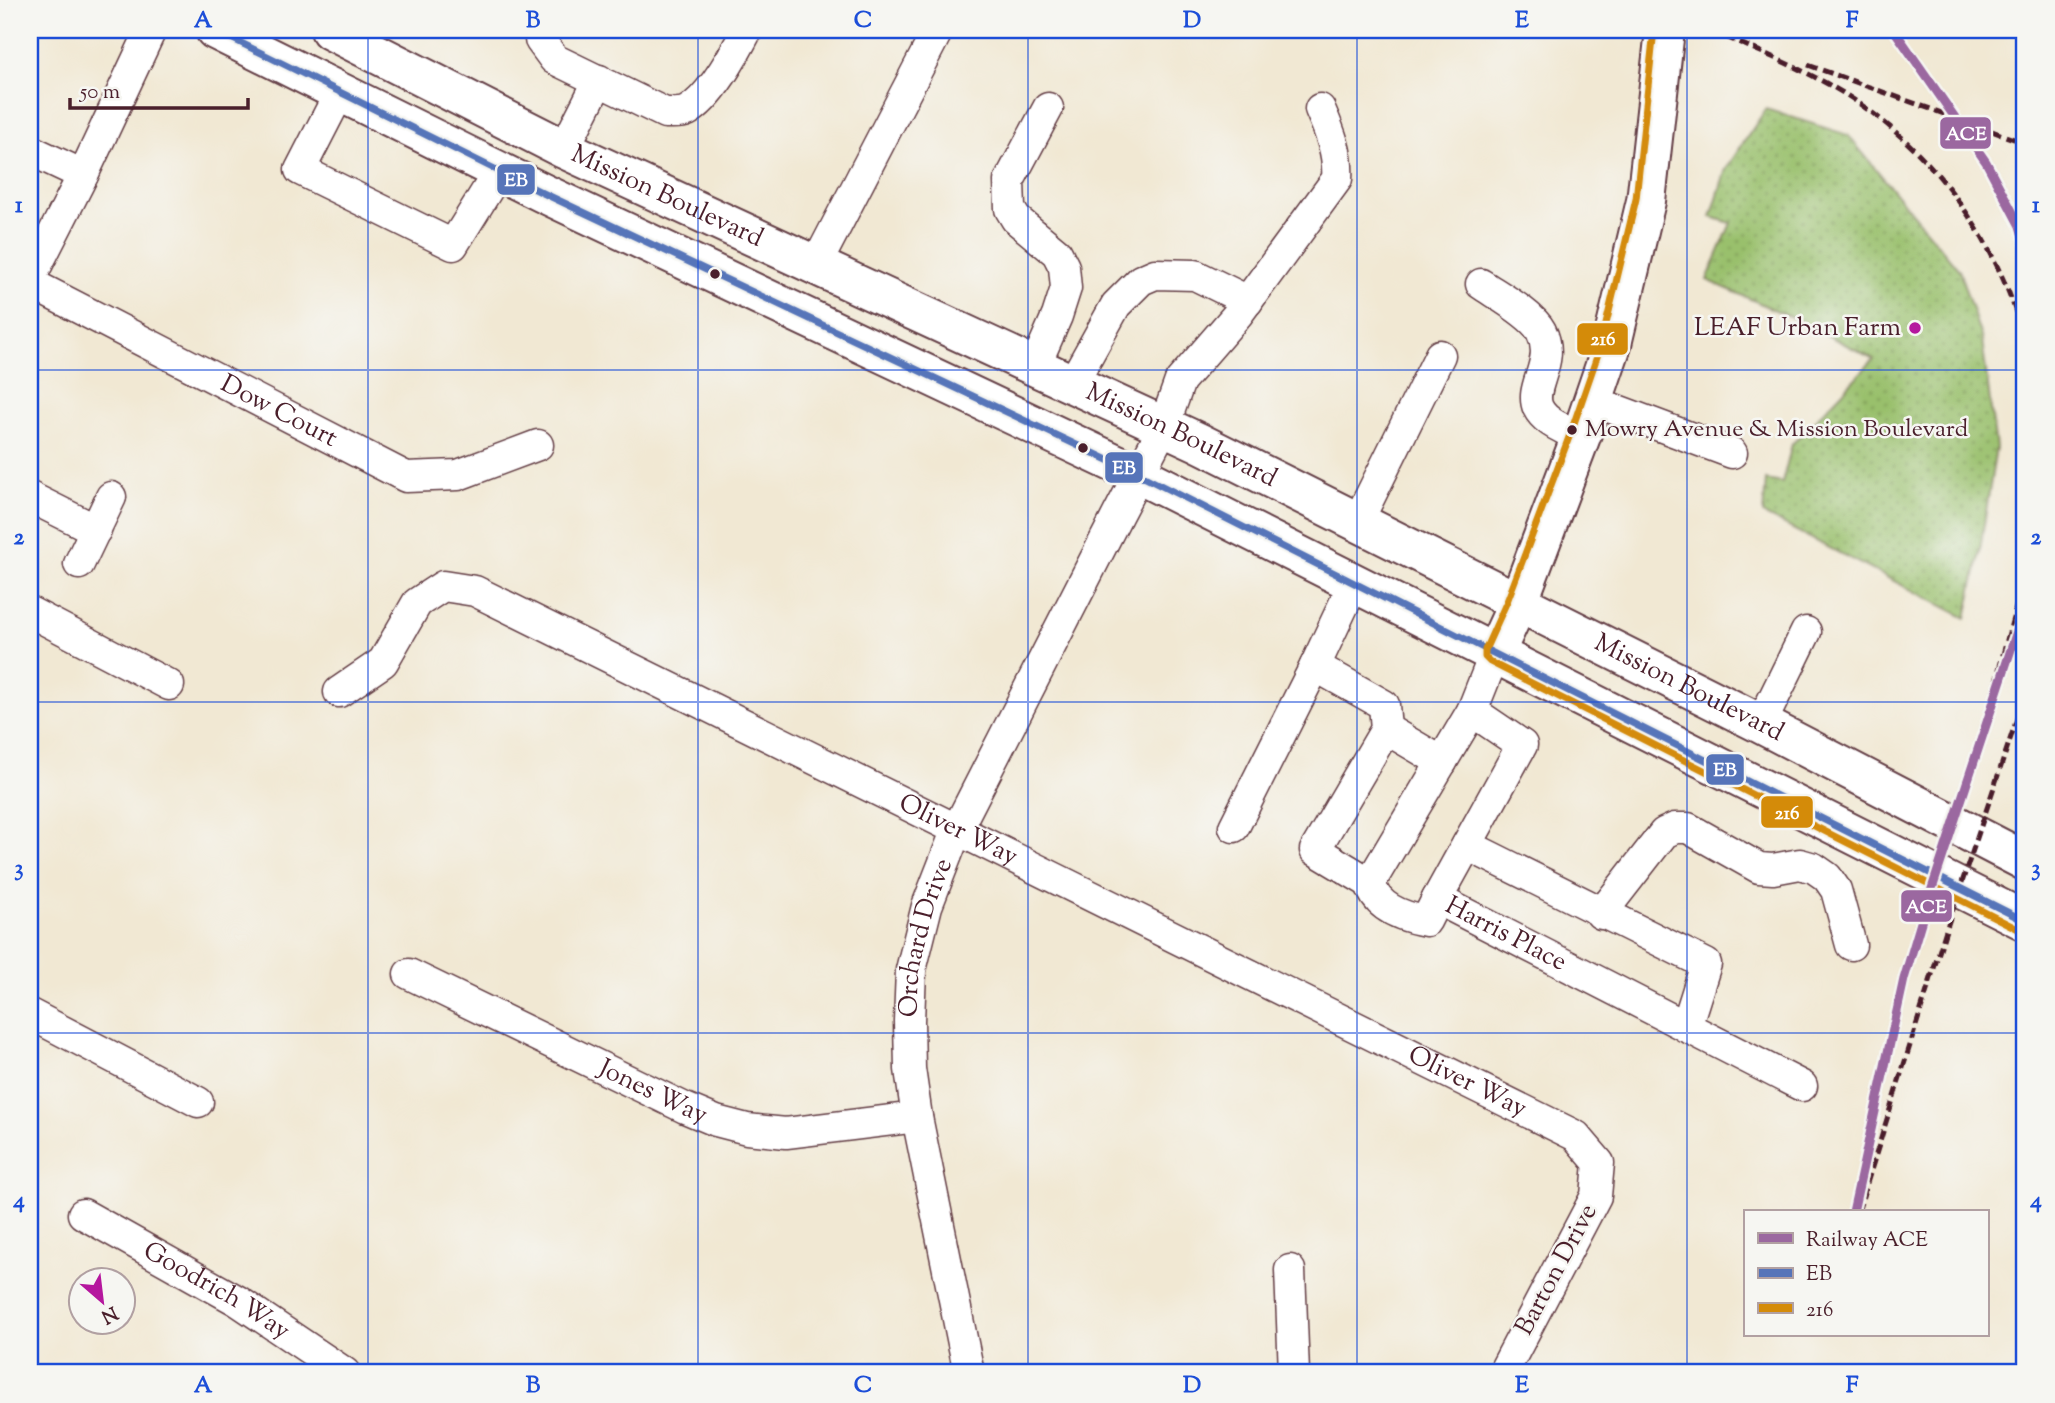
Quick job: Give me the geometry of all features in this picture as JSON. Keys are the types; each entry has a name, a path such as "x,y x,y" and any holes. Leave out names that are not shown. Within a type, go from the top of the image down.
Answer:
{"main road":[{"name":"Mission Boulevard","path":"215,30 499,171 1140,475 2025,920"},
{"name":"Mission Boulevard","path":"330,30 564,149 1164,426 1760,724 2025,861"},
{"path":"1648,186 1665,30"},
{"path":"1495,653 1518,603 1611,348 1680,30"}],"street":[{"path":"30,281 152,30"},
{"path":"540,35 554,59 665,113 685,113 699,103 731,61 747,30"},
{"path":"816,265 938,30"},
{"path":"564,149 598,80"},
{"path":"340,92 300,170 453,245 499,171"},
{"path":"1035,366 1066,288 1064,267 1057,253 1016,219 1010,209 1010,181 1048,108"},
{"name":"Orchard Drive","path":"969,1373 917,1117 910,1069 911,970 927,906 957,829 1140,475 1164,426 1180,381 1248,301 1337,179 1338,164 1333,140 1320,109"},
{"path":"30,150 83,175"},
{"path":"1072,384 1116,305 1141,280 1156,274 1195,275 1248,301"},
{"name":"Dow Court","path":"30,281 406,477 458,475 538,445"},
{"path":"1481,284 1528,316 1543,333 1545,351 1536,401 1539,411 1553,425 1587,419 1732,453"},
{"path":"1357,523 1440,355"},
{"path":"30,497 96,530"},
{"path":"79,564 111,497"},
{"path":"1234,827 1354,583"},
{"name":"Oliver Way","path":"339,692 383,662 417,603 443,586 475,591 1576,1136 1599,1163"},
{"path":"30,611 169,685"},
{"path":"1760,724 1805,632"},
{"path":"1437,899 1426,920 1406,917 1378,901 1372,894 1370,883 1472,711 1495,653"},
{"path":"1315,666 1384,705 1386,729 1315,850 1370,883"},
{"name":"Harris Place","path":"1472,711 1522,746 1437,899 1802,1086"},
{"path":"1386,729 1442,762"},
{"path":"1601,914 1664,833 1675,828 1688,828 1759,868 1773,869 1800,864 1814,868 1827,877 1836,890 1851,945"},
{"path":"1466,845 1706,964 1686,1027"},
{"name":"Jones Way","path":"409,974 716,1121 747,1129 786,1133 917,1117"},
{"path":"30,1014 198,1102"},
{"name":"Barton Drive","path":"1503,1373 1596,1196 1599,1163"},
{"name":"Goodrich Way","path":"83,1214 238,1301 345,1373"},
{"path":"1290,1270 1294,1373"}],"green space":[{"path":"1766,109 1848,135 1959,270 1982,340 1996,448 1966,618 1763,514 1766,480 1782,483 1792,444 1874,359 1798,320 1707,280 1731,223 1711,217 1726,169"}],"railway":[{"path":"1712,31 1832,86 1875,115 1925,160 1966,212 1984,241 2012,301 2025,348"},
{"path":"1808,65 2025,143"},
{"path":"1975,757 2025,574"},
{"path":"1859,1210 1945,933 2025,695"}],"rail line":[{"name":"ACE","path":"1894,30 1986,162 2020,226 2025,243"},
{"name":"ACE","path":"1853,1210 1904,979 2025,607"}],"transit line":[{"name":"EB","path":"215,30 543,193 1140,475 2025,921"},
{"name":"216","path":"1654,30 1636,199 1601,345 1508,599 1485,650 1485,657 1490,662 2020,930"}],"place":[{"name":"LEAF Urban Farm","path":"1915,328"},
{"name":"Mowry Avenue & Mission Boulevard","path":"1572,430"}]}
